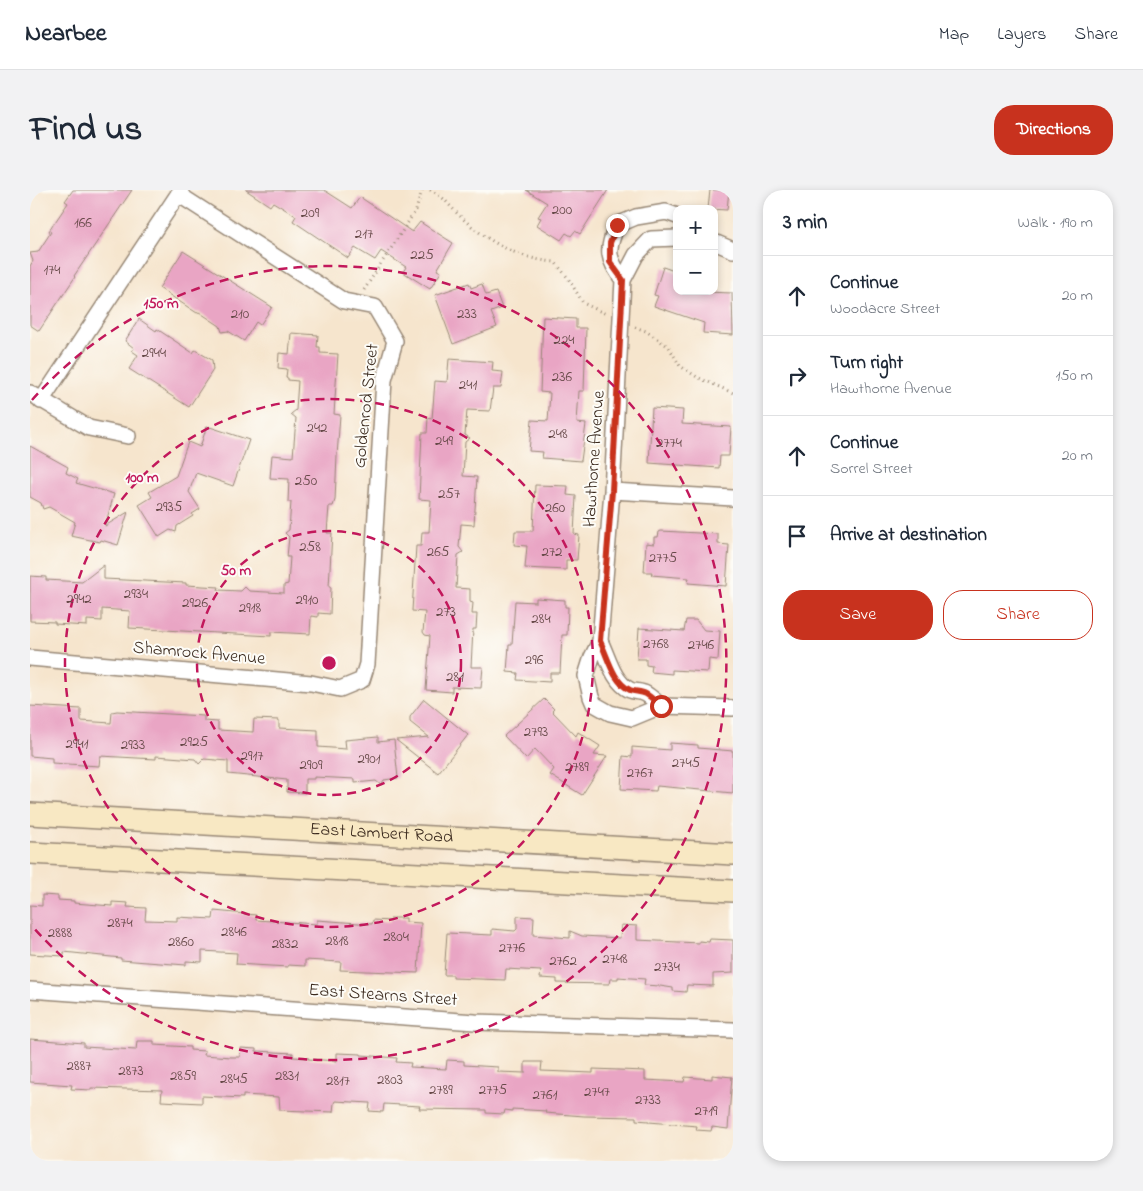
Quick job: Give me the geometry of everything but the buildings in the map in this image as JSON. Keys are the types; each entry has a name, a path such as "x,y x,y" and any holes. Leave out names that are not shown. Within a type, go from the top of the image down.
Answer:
{"main road":[{"name":"East Lambert Road","path":"30,814 733,854"},
{"path":"30,853 733,891"}],"street":[{"name":"Goldenrod Street","path":"180,192 344,301 375,307 395,342 384,380 368,664 362,680"},
{"path":"128,436 89,428 36,397 180,192"},
{"path":"673,215 666,212 636,217 617,225 610,243 610,262 623,280 636,255 651,239 673,238"},
{"path":"718,244 733,250"},
{"name":"Hawthorne Avenue","path":"600,641 617,679 630,690 645,693 661,706 632,718 610,713 594,704 586,676 600,641 612,491 623,280"},
{"path":"612,491 733,498"},
{"name":"Shamrock Avenue","path":"30,658 311,683 340,689 362,680"},
{"path":"661,706 733,708"},
{"name":"East Stearns Street","path":"30,990 475,1022 733,1030"}],"path":[{"path":"355,303 416,210 422,190"},
{"path":"430,190 441,195 458,215 481,235 509,250 538,260 555,262 568,278 583,304 646,331 669,346 680,366 697,377 733,393"}],"route":[{"path":"617,225 610,243 610,262 623,280 612,491 600,641 617,679 630,690 645,693 661,706"}]}
